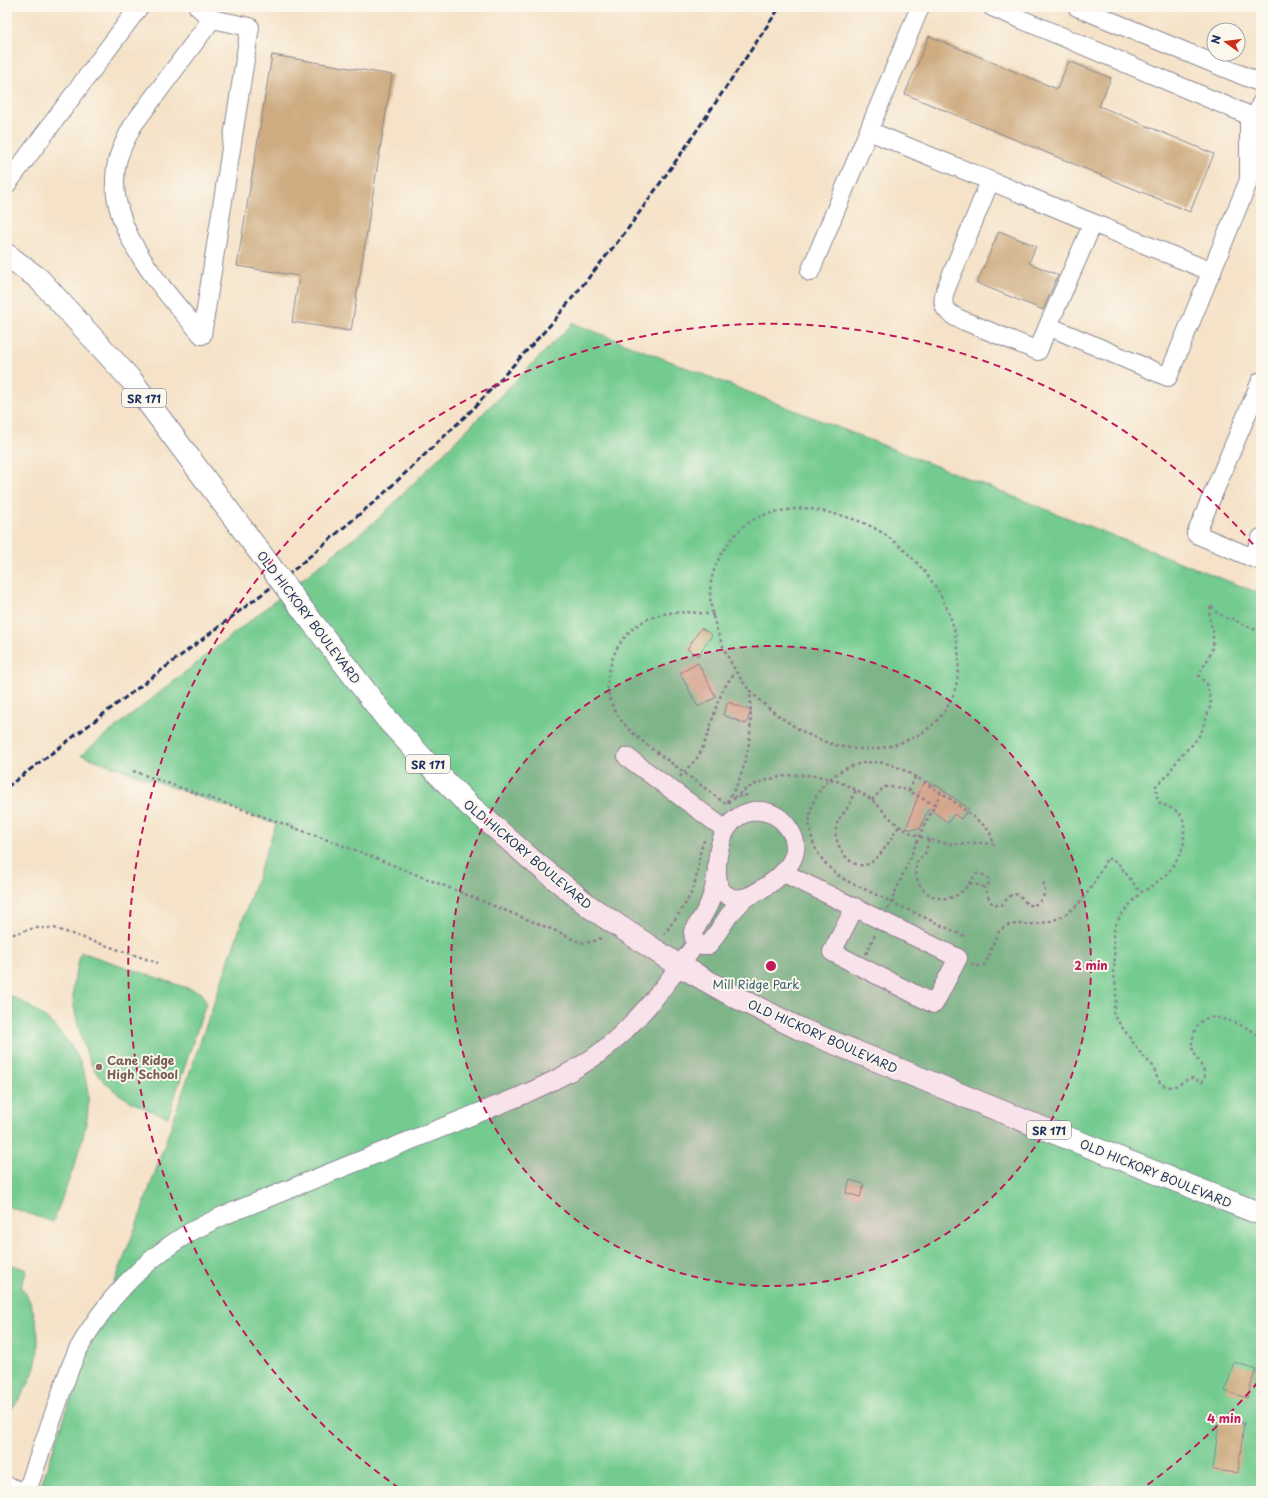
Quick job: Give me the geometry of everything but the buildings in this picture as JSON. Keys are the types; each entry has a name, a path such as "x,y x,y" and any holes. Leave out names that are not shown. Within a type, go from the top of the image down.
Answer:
{"main road":[{"name":"OLD HICKORY BOULEVARD","path":"7,255 39,280 132,381 303,610 386,718 444,781 504,837 590,907 680,966 730,994 800,1029 1006,1113 1261,1214"}],"street":[{"path":"7,184 139,7"},
{"path":"198,7 212,19 250,27 202,335 141,259 131,241 119,207 115,176 117,161 133,125 212,19"},
{"path":"810,272 920,7"},
{"path":"992,7 1257,114 1249,180 1168,377 1048,326"},
{"path":"1077,7 1261,83"},
{"path":"869,130 1212,272"},
{"path":"990,181 943,299 944,307 949,314 957,318 1038,350 1093,223"},
{"path":"1261,381 1196,534 1257,560 1261,538"},
{"path":"627,757 726,830"},
{"path":"27,1491 65,1382 79,1349 96,1321 121,1288 161,1252 188,1234 225,1215 523,1095 572,1070 597,1055 626,1031 655,999 695,945 693,932 710,905 714,891 720,845 726,830 733,821 747,812 766,812 778,816 792,832 795,842 795,853 791,863 777,880 753,895 734,898 725,894 719,885 716,876"},
{"path":"784,873 855,907 882,920 958,958 934,1004 832,952 855,907"},
{"path":"695,945 709,945 729,915 746,897"},
{"path":"7,1486 20,1491"}],"path":[{"path":"805,508 846,516 871,526 884,534 918,564 935,586 954,626 959,648 953,695 943,714 928,728 908,741 870,749 851,748 829,744 810,736 791,725 770,709 750,690 736,672 723,645 714,615 711,597 711,583 714,569 722,552 736,534 751,521 774,512 805,508"},
{"path":"1261,632 1241,624 1234,619 1226,618 1216,612 1211,605 1209,617 1213,631 1213,647 1208,659 1198,674 1207,684 1211,699 1210,708 1204,726 1197,738 1181,755 1162,782 1156,786 1157,797 1160,803 1175,810 1182,816 1184,823 1184,842 1181,853 1169,872 1150,888 1140,892 1120,916 1113,935 1115,962 1113,971 1116,986 1115,1018 1130,1039 1153,1066 1161,1084 1172,1086 1178,1085 1188,1079 1193,1078 1202,1082 1205,1079 1204,1073 1194,1054 1192,1041 1196,1027 1200,1022 1208,1018 1217,1017 1246,1027 1261,1039"},
{"path":"714,615 690,612 672,612 646,619 633,628 621,642 613,657 607,684 609,696 621,721 638,738 726,804 738,782 748,750 751,729 750,690"},
{"path":"672,790 702,750 723,690 728,680 736,672"},
{"path":"734,798 748,788 761,782 776,778 805,775 830,779 872,800 899,826 929,840 954,844 994,844 988,829 950,798 915,777 892,765 873,762 850,766 844,769 830,779 821,788 811,811 809,825 812,839 824,862 834,873 845,880 966,937"},
{"path":"133,771 370,856 554,930 578,942 587,943 596,940 619,927"},
{"path":"909,791 915,777"},
{"path":"872,800 884,787 896,787 909,791 934,805"},
{"path":"856,791 851,797 849,806 840,816 836,829 838,847 850,861 859,865 869,864 887,846 899,826"},
{"path":"864,957 891,902 919,836 941,793"},
{"path":"929,840 926,852 918,859 916,870 918,880 926,893 936,898 946,898 959,894 970,883 976,874 982,874 987,877 989,883 984,888"},
{"path":"958,958 977,966 984,965 991,954 996,935 1008,924 1043,924 1062,916 1078,905 1089,891 1107,858 1118,863 1140,892"},
{"path":"970,883 984,888 989,900 994,905 1002,905 1011,895 1014,894 1020,895 1028,905 1033,905 1039,903 1043,897 1045,886 1042,880"},
{"path":"7,936 34,928 54,928 158,963"}],"green space":[{"name":"Mill Ridge Park","path":"573,323 1261,594 1261,1491 39,1491 75,1387 142,1210 276,824 81,755 378,519"},
{"path":"81,952 202,993 206,1003 168,1117 138,1105 111,1088 96,1072 91,1063 86,1053 80,1033 73,999 74,983"},
{"path":"7,994 41,1015 56,1028 69,1043 79,1059 85,1077 88,1097 87,1118 81,1144 53,1222 7,1206"},
{"path":"7,1263 27,1270 21,1287 33,1310 38,1345 37,1357 30,1381 24,1392 7,1414"}],"railway":[{"path":"7,787 290,573 380,497 473,409 553,322 627,230 685,148 780,7"}],"place":[{"name":"Cane Ridge High School","path":"99,1067"}]}
